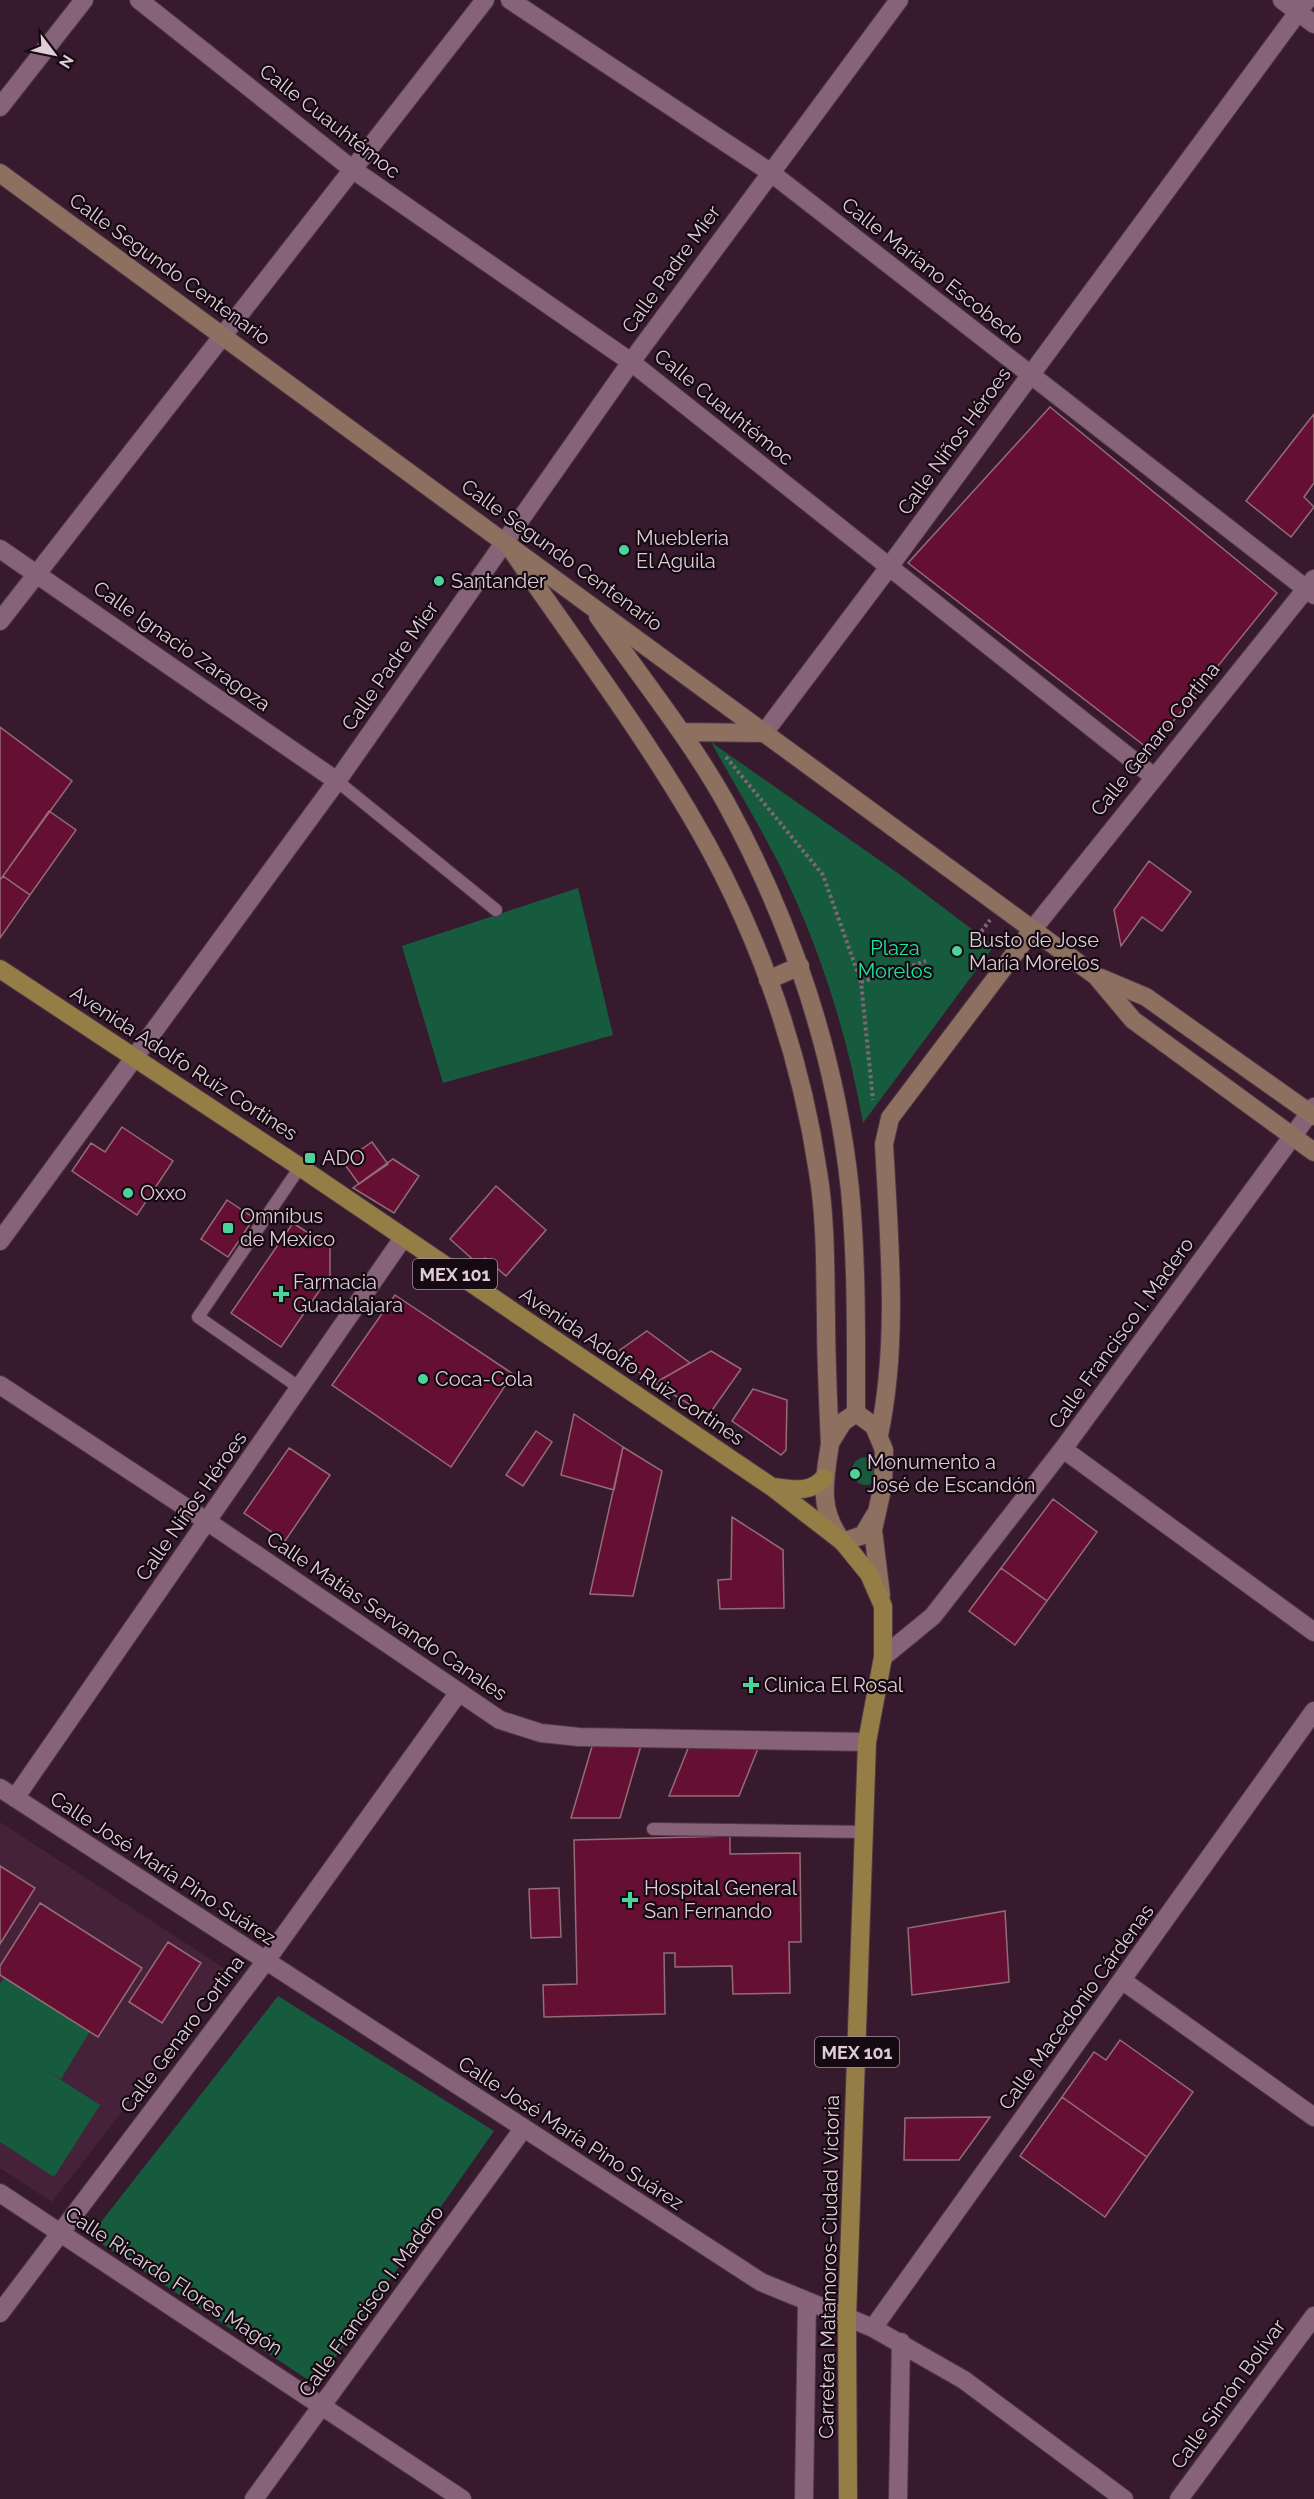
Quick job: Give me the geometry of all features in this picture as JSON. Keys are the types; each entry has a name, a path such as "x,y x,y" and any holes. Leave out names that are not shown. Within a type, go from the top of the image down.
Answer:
{"main road":[{"name":"Avenida Adolfo Ruiz Cortines","path":"0,969 300,1167 772,1487 843,1542 868,1574 883,1606"},
{"path":"772,1487 804,1490 817,1485 824,1478"},
{"name":"Carretera Matamoros-Ciudad Victoria","path":"848,2499 847,2318 867,1742 883,1657 883,1606"}],"street":[{"path":"0,107 84,0"},
{"name":"Calle Cuauhtémoc","path":"140,0 352,169 631,362 1154,777"},
{"path":"0,621 485,0"},
{"name":"Calle Mariano Escobedo","path":"510,0 770,172 1030,376 1311,587"},
{"name":"Calle Padre Mier","path":"0,1240 337,782 631,362 899,0"},
{"path":"1282,0 1302,6 1314,24"},
{"name":"Calle Niños Héroes","path":"764,733 1302,6"},
{"name":"Calle Segundo Centenario","path":"0,173 506,541 1033,929 1096,976 1133,1020 1314,1152"},
{"path":"506,541 689,812 738,907 768,980 793,1050 807,1107 819,1174 825,1238 830,1444 824,1478 826,1515 843,1542 863,1535 875,1515"},
{"name":"Calle Ignacio Zaragoza","path":"0,549 337,782"},
{"name":"Calle Genaro Cortina","path":"1033,929 1154,777 1311,587"},
{"path":"588,602 681,732 726,804 758,869 800,966 821,1037 839,1115 850,1190 856,1275 856,1413"},
{"path":"681,732 764,733"},
{"path":"883,1606 873,1530 885,1468 879,1435 884,1411 890,1310 884,1144 890,1118 1033,929"},
{"path":"768,980 800,966"},
{"name":"Calle Segundo Centenario","path":"1096,976 1146,997 1312,1112"},
{"name":"Calle Francisco I. Madero","path":"883,1657 933,1616 1063,1449 1312,1112"},
{"name":"Calle Niños Héroes","path":"7,1793 208,1522 403,1238"},
{"name":"Calle Matías Servando Canales","path":"0,1385 208,1522 500,1720 541,1733 579,1737 867,1742"},
{"path":"830,1444 843,1422 856,1413"},
{"path":"856,1413 869,1420 879,1435"},
{"path":"1063,1449 1314,1632"},
{"name":"Calle Genaro Cortina","path":"0,2313 58,2232 266,1962 459,1692"},
{"name":"Calle Macedonio Cárdenas","path":"873,2328 1123,1982 1314,1711"},
{"name":"Calle José María Pino Suárez","path":"7,1793 761,2282 873,2328 964,2380 1124,2499"},
{"path":"1123,1982 1314,2117"},
{"name":"Calle Francisco I. Madero","path":"254,2499 523,2129"},
{"name":"Calle Ricardo Flores Magón","path":"0,2193 462,2499"},
{"path":"804,2499 807,2302"},
{"name":"Calle Simón Bolívar","path":"1179,2499 1314,2316"},
{"path":"898,2499 901,2342"}],"lane":[{"path":"337,782 496,910"},
{"path":"300,1167 198,1317 300,1388"},
{"path":"653,1828 865,1832"}],"path":[{"path":"726,758 823,875 861,982 873,1100"},
{"path":"861,982 926,961"}],"shaded area":[{"path":"0,1822 230,1972 52,2202 0,2168"}],"green space":[{"name":"Plaza Morelos","path":"711,742 899,874 994,946 863,1123 840,1022 819,957 778,862"},
{"path":"578,888 613,1035 443,1083 402,946"},
{"path":"866,1457 876,1461 880,1471 876,1481 866,1485 856,1481 852,1471 856,1461"},
{"path":"4,1978 90,2031 61,2079 44,2069 100,2105 54,2177 0,2142 0,1984"},
{"path":"278,1996 494,2131 316,2385 90,2236"}],"building":[{"path":"1050,407 1277,593 1150,750 908,563"},
{"path":"1314,414 1314,483 1304,497 1314,507 1291,537 1246,501"},
{"path":"0,727 72,781 0,880"},
{"path":"49,811 76,830 30,895 3,876"},
{"path":"1149,861 1191,892 1162,931 1142,917 1121,946 1114,910"},
{"path":"3,876 30,895 0,938 0,880"},
{"name":"Oxxo","path":"122,1127 173,1161 137,1215 72,1171 91,1143 105,1152"},
{"path":"372,1142 388,1164 359,1184 343,1162"},
{"path":"393,1159 419,1176 394,1213 353,1188"},
{"path":"496,1186 546,1230 506,1276 485,1258 479,1265 450,1239"},
{"path":"227,1200 254,1218 228,1257 201,1239"},
{"name":"Farmacia Guadalajara","path":"293,1223 330,1247 330,1275 281,1347 231,1313"},
{"name":"Coca-Cola","path":"395,1295 513,1374 451,1467 332,1385"},
{"path":"647,1331 690,1363 655,1383 613,1355"},
{"path":"711,1351 741,1369 708,1416 655,1383"},
{"path":"753,1389 787,1400 786,1450 781,1455 732,1421"},
{"path":"574,1414 623,1447 614,1490 561,1475"},
{"path":"536,1431 552,1442 523,1486 506,1475"},
{"path":"623,1447 662,1471 633,1596 590,1594"},
{"path":"289,1448 330,1475 285,1541 244,1513"},
{"path":"1053,1499 1097,1532 1047,1601 1001,1568"},
{"path":"732,1517 783,1550 784,1608 720,1609 718,1580 731,1579"},
{"path":"1001,1568 1047,1601 1015,1645 969,1611"},
{"path":"691,1741 761,1741 739,1796 669,1796"},
{"path":"642,1742 620,1818 571,1818 593,1743"},
{"path":"730,1836 730,1854 800,1853 801,1942 789,1942 790,1993 733,1994 732,1966 675,1967 675,1953 664,1953 665,2014 544,2017 543,1985 577,1984 574,1840"},
{"path":"0,1866 35,1888 0,1944"},
{"path":"559,1888 561,1937 531,1938 529,1889"},
{"path":"40,1903 142,1968 98,2037 0,1975 0,1966"},
{"path":"1005,1911 1009,1982 912,1995 908,1928"},
{"path":"168,1942 201,1963 162,2023 129,2002"},
{"path":"1120,2040 1193,2092 1147,2157 1062,2097 1094,2052 1106,2060"},
{"path":"1062,2097 1147,2157 1105,2217 1020,2156"},
{"path":"990,2117 959,2160 904,2160 905,2118"}],"place":[{"name":"Muebleria El Aguila","path":"624,550"},
{"name":"Santander","path":"439,581"},
{"name":"Busto de Jose María Morelos","path":"957,951"},
{"name":"ADO","path":"310,1158"},
{"name":"Oxxo","path":"128,1193"},
{"name":"Omnibus de Mexico","path":"228,1228"},
{"name":"Farmacia Guadalajara","path":"281,1294"},
{"name":"Coca-Cola","path":"423,1379"},
{"name":"Monumento a José de Escandón","path":"855,1474"},
{"name":"Clinica El Rosal","path":"751,1685"},
{"name":"Hospital General San Fernando","path":"630,1900"}]}
